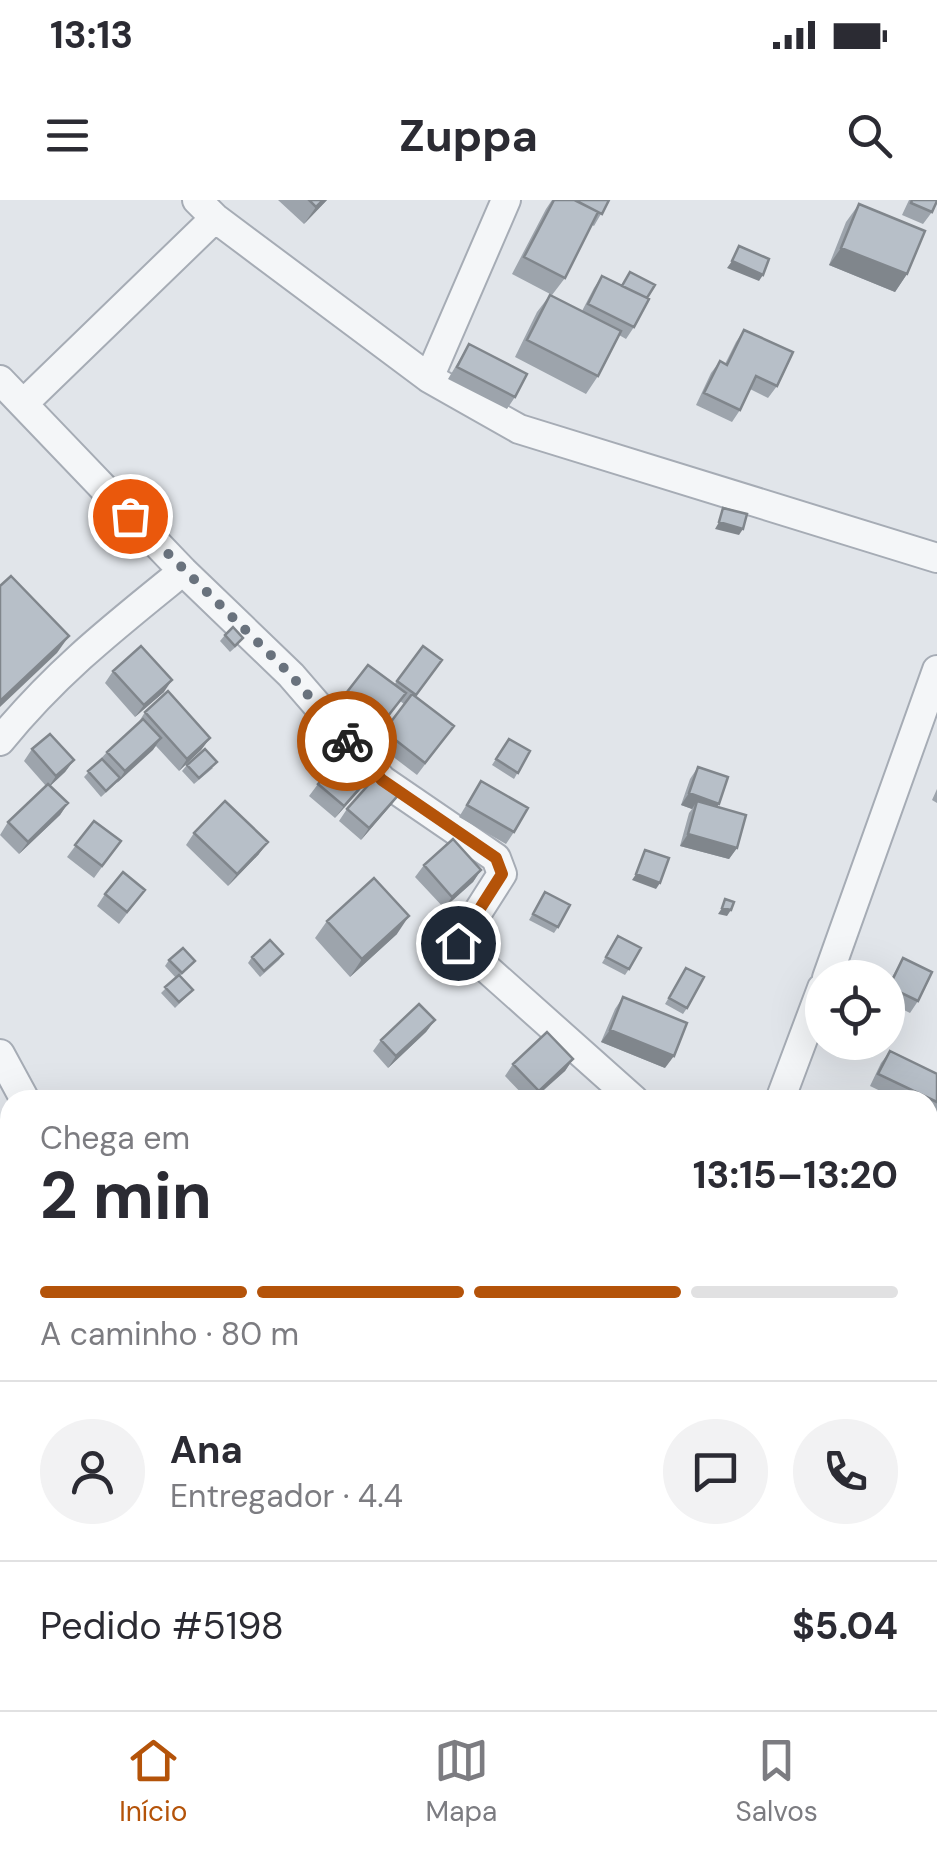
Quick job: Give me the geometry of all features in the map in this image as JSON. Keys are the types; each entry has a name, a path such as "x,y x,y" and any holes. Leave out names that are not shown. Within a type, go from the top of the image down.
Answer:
{"street":[{"path":"429,378 506,200"},
{"path":"23,404 206,209 429,378 519,429 937,558"},
{"path":"0,380 183,571 291,675 382,780 496,858 502,874 458,943 623,1090"},
{"path":"0,741 38,694 89,646 183,571"},
{"path":"832,960 937,670"},
{"path":"784,1090 805,1033"},
{"path":"0,1054 20,1090"}],"building":[{"path":"554,200 574,200 598,212 565,278 524,257"},
{"path":"575,200 609,200 602,214"},
{"path":"937,201 932,212 911,203"},
{"path":"859,204 925,231 907,274 841,248"},
{"path":"739,246 769,259 763,275 732,261"},
{"path":"630,272 655,285 647,298 622,286"},
{"path":"602,276 649,299 634,327 588,304"},
{"path":"550,295 621,331 598,376 527,340"},
{"path":"744,330 793,352 777,386 756,376 740,410 704,393 720,361 727,365"},
{"path":"469,344 527,374 515,397 457,367"},
{"path":"723,508 747,514 743,529 719,522"},
{"path":"11,576 69,636 0,701 0,586"},
{"path":"233,627 243,638 235,646 225,635"},
{"path":"141,646 172,680 144,705 113,671"},
{"path":"423,646 442,660 416,695 397,681"},
{"path":"368,665 406,693 384,721 347,692"},
{"path":"168,691 210,738 187,759 145,712"},
{"path":"412,694 454,726 425,763 384,731"},
{"path":"143,719 161,738 125,771 107,752"},
{"path":"50,734 74,760 56,776 32,749"},
{"path":"509,739 530,751 518,773 496,759"},
{"path":"205,749 217,762 199,778 187,765"},
{"path":"348,749 374,772 344,806 318,784"},
{"path":"102,759 120,778 106,791 88,771"},
{"path":"698,767 728,777 719,804 689,793"},
{"path":"379,773 401,792 369,828 347,809"},
{"path":"481,781 528,808 514,832 467,805"},
{"path":"48,784 68,803 28,842 8,822"},
{"path":"225,801 268,842 237,874 194,833"},
{"path":"697,801 746,815 737,848 688,834"},
{"path":"94,821 121,841 102,866 75,845"},
{"path":"453,839 481,870 452,897 424,865"},
{"path":"645,850 669,858 660,883 636,874"},
{"path":"123,872 145,890 127,912 105,894"},
{"path":"374,878 409,916 362,959 327,921"},
{"path":"545,892 570,905 558,927 533,914"},
{"path":"725,899 734,902 731,910 722,908"},
{"path":"618,936 641,948 629,969 606,957"},
{"path":"270,940 283,954 264,971 252,957"},
{"path":"183,948 195,961 182,973 169,960"},
{"path":"902,960 932,972 918,1001 905,995"},
{"path":"686,968 704,977 687,1008 669,998"},
{"path":"179,975 193,990 179,1002 165,987"},
{"path":"623,997 687,1023 674,1056 610,1030"},
{"path":"419,1004 435,1020 396,1056 381,1040"},
{"path":"547,1032 573,1059 540,1090 513,1064"},
{"path":"905,1058 937,1074 937,1090 912,1090 878,1074 885,1060"}],"way so far":[{"path":"130,516 291,675 347,741"}],"route":[{"path":"347,741 382,780 496,858 502,874 458,943"}]}
